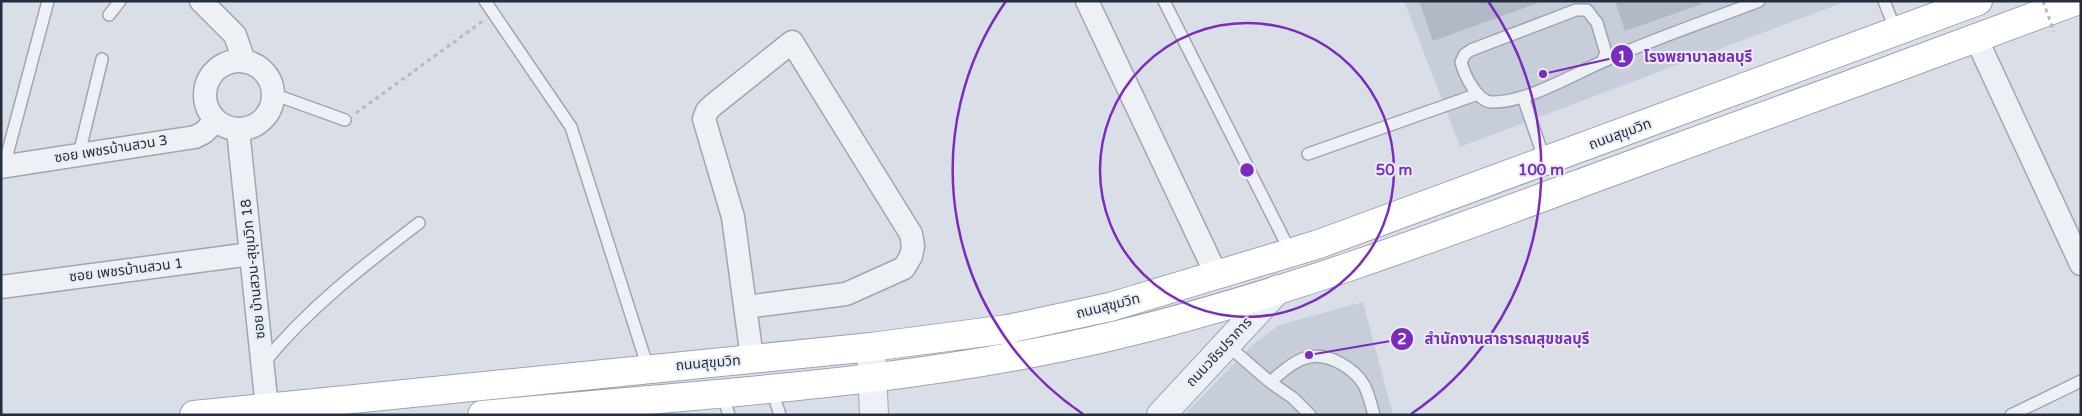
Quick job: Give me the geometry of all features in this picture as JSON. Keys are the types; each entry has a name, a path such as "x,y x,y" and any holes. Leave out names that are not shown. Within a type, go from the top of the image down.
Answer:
{"main road":[{"name":"ถนนสุขุมวิท","path":"194,415 871,347 1008,329 1110,308 1291,253 1978,1"},
{"name":"ถนนสุขุมวิท","path":"482,415 725,404 771,388 874,377 1012,357 1117,335 1216,309 1463,227 2076,1"}],"street":[{"path":"201,1 235,35 244,61"},
{"path":"1088,1 1217,276"},
{"path":"1976,38 2081,264"},
{"path":"745,307 846,294 904,268 914,246 911,234 792,42 712,106 707,111 704,119 733,217 745,307 752,358"},
{"path":"244,61 253,64 268,76 273,94 272,105 267,116 249,128 238,130 216,121 209,113 205,92 208,81 222,65 244,61"},
{"name":"ซอย เพชรบ้านสวน 3","path":"3,166 195,137 203,133 216,121"},
{"name":"ซอย บ้านสวน-สุขุมวิท 18","path":"238,130 267,408"},
{"name":"ซอย เพชรบ้านสวน 1","path":"1,286 251,254"},
{"name":"ถนนวชิรปราการ","path":"1161,415 1278,289"},
{"path":"871,347 874,377 874,415"}],"lane":[{"path":"3,166 48,1"},
{"path":"109,15 120,1"},
{"path":"485,1 571,127 648,368"},
{"path":"1164,1 1291,253"},
{"path":"1602,62 1606,53 1597,24 1587,10 1576,10 1513,33 1466,54 1461,62 1463,70 1478,94 1490,102 1523,97 1602,62 1759,1"},
{"path":"1884,1 1896,31"},
{"path":"79,154 102,59"},
{"path":"273,94 345,120"},
{"path":"1308,154 1478,94"},
{"path":"1523,97 1545,161"},
{"path":"263,364 283,339 349,277 419,223"},
{"path":"1226,344 1270,382 1293,398 1310,415"},
{"path":"1270,382 1293,364 1308,357 1323,357 1336,361 1353,372 1364,385 1374,415"},
{"path":"2011,415 2081,381"},
{"path":"771,388 780,415"}],"path":[{"path":"2043,1 2054,32"},
{"path":"345,120 494,14"}],"shaded area":[{"path":"1404,1 1847,1 1460,147"},
{"path":"1363,302 1393,415 1184,415 1251,346 1279,325"}],"building":[{"path":"1419,1 1537,1 1538,3 1433,41"},
{"path":"1615,1 1702,1 1702,4 1625,31"}],"place":[{"name":"โรงพยาบาลชลบุรี","path":"1543,74"},
{"name":"สำนักงานสาธารณสุขชลบุรี","path":"1309,355"}]}
